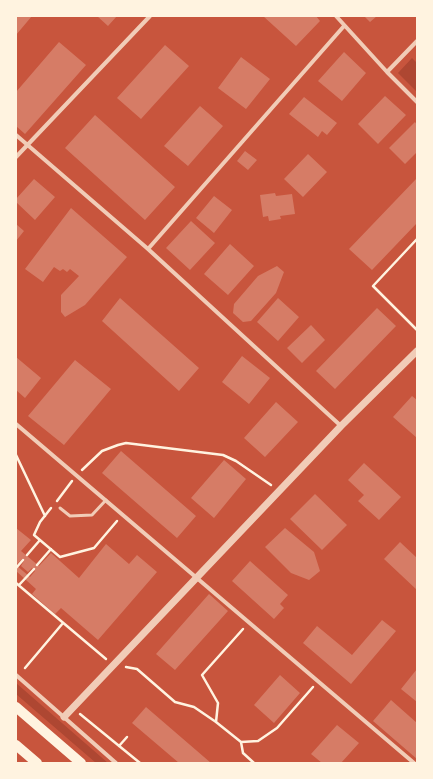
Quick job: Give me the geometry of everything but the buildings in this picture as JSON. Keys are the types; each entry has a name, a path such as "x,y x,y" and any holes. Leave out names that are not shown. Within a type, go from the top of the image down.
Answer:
{"highway":[{"path":"16,707 81,763"},
{"path":"16,745 37,763"}],"street":[{"path":"16,157 150,16"},
{"path":"336,16 387,72 417,102"},
{"path":"148,249 344,26"},
{"path":"387,72 417,42"},
{"path":"16,135 148,249 341,426"},
{"path":"64,717 198,578 341,426 416,355"},
{"path":"16,424 414,763"},
{"path":"16,675 116,763"}],"lane":[{"path":"60,508 70,516 92,514 106,500"}],"path":[{"path":"417,239 373,286 417,330"},
{"path":"123,514 94,548 60,557 34,535 40,522 77,475 102,451 126,443 223,455 236,461 280,491"},
{"path":"16,454 45,516"},
{"path":"27,555 40,540"},
{"path":"37,565 51,549"},
{"path":"16,568 23,560"},
{"path":"19,585 34,569"},
{"path":"16,583 114,665 137,669 175,702 194,706 216,722 241,742 243,753 254,763"},
{"path":"216,722 218,703 202,675 249,622"},
{"path":"25,668 63,623"},
{"path":"241,742 258,741 277,728 310,690"},
{"path":"72,708 140,763"},
{"path":"119,746 127,737"}],"shaded area":[{"path":"412,58 417,63 417,92 398,73"},
{"path":"16,683 108,763 96,763 16,694"}]}
